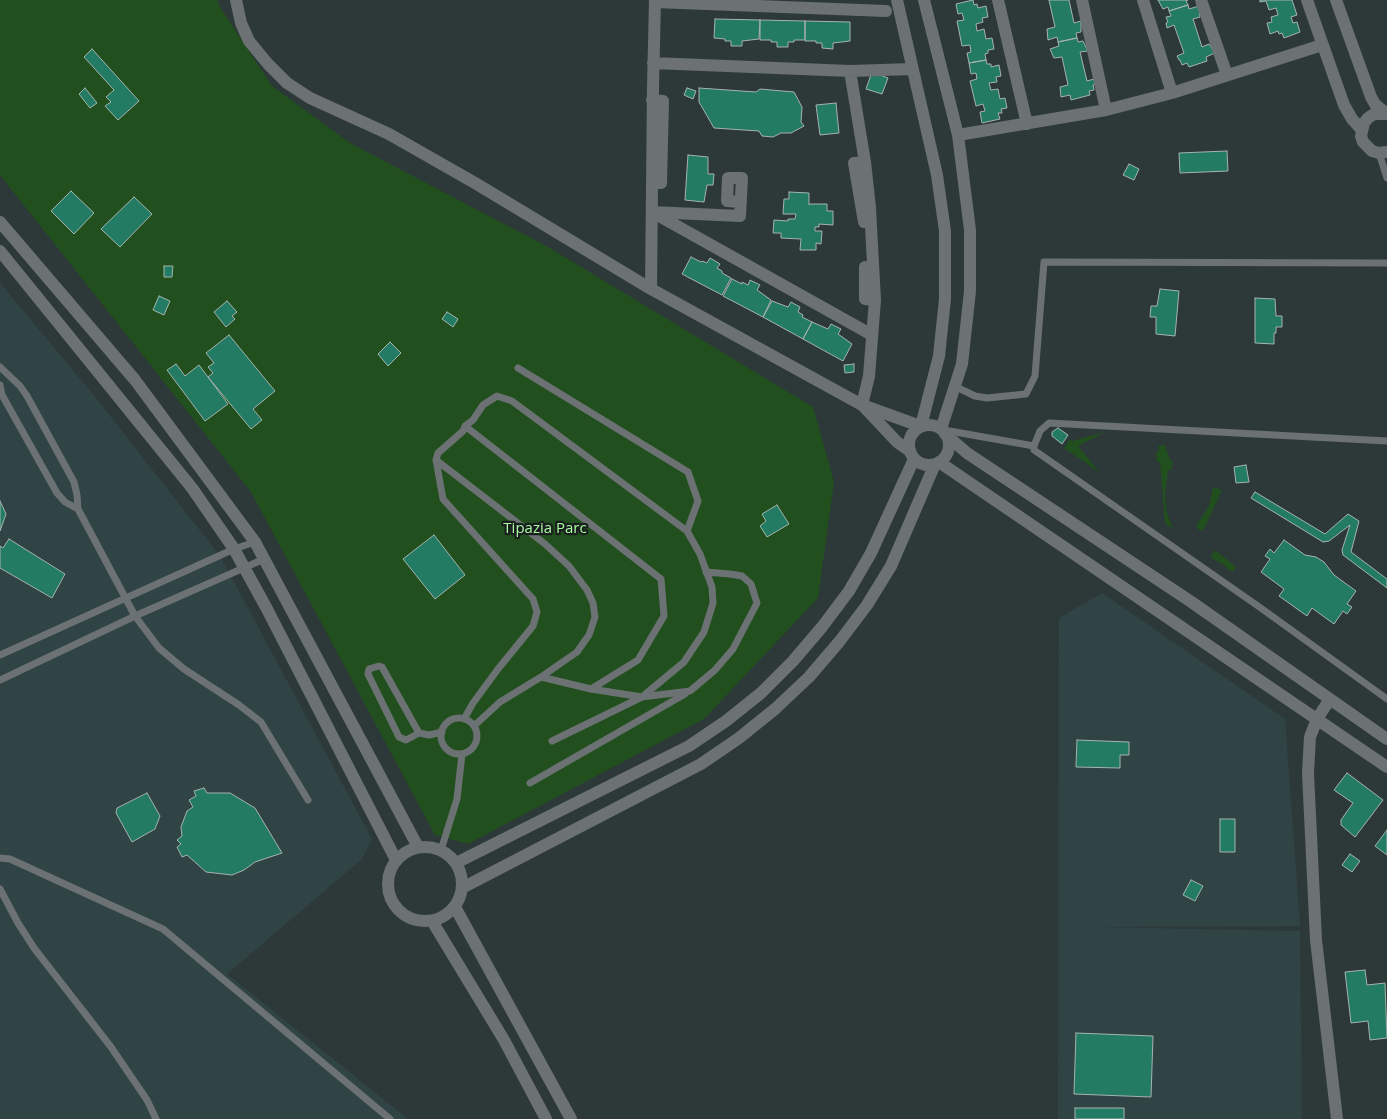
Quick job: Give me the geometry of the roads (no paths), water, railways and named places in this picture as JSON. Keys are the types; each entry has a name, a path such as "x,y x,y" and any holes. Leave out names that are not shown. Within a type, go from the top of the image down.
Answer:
{"street":[{"path":"236,0 241,23 249,41 287,83 310,98 389,134 475,182 651,289 862,405 921,426 935,426 967,453 1190,601 1387,740"},
{"path":"456,863 689,746 726,721 761,693 817,634 849,591 872,552 912,455 909,440 915,430 921,426 940,356 946,299 945,231 938,175 897,0"},
{"path":"462,888 701,764 739,738 775,709 809,677 867,605 891,566 937,463 944,458 949,446 943,431 954,386 962,364 970,291 970,230 958,135 924,0"},
{"path":"998,0 1028,124"},
{"path":"1082,0 1106,110"},
{"path":"1143,0 1172,93"},
{"path":"1201,0 1227,75"},
{"path":"1307,0 1344,105 1352,119 1361,129"},
{"path":"1336,0 1371,97 1375,104 1387,114"},
{"path":"651,289 652,183 661,183 663,101 652,100 655,1 886,11"},
{"path":"958,135 1106,110 1172,93 1322,45"},
{"path":"653,63 850,71 913,69"},
{"path":"850,71 865,162 854,163 864,224 865,299 875,300 869,376 862,405"},
{"path":"1383,152 1367,147 1361,136 1361,129 1368,118 1374,114 1387,114"},
{"path":"652,212 740,216 741,202"},
{"path":"652,212 872,335"},
{"path":"0,222 135,380 255,542 418,847"},
{"path":"0,251 192,488 234,550 267,608 396,860"},
{"path":"862,405 897,442 924,464 937,463 1387,767"},
{"path":"1330,699 1317,719 1310,737 1308,773 1316,940 1337,1119"},
{"path":"418,847 427,847 441,850 456,863 460,871 462,888 455,907 446,916 432,922 416,921 402,915 392,903 387,888 387,880 396,860 410,850 418,847"},
{"path":"455,907 571,1119"},
{"path":"432,922 504,1040 546,1119"}],"lane":[{"path":"1383,152 1387,178"},
{"path":"954,386 975,396 987,398 1026,394 1035,376 1044,262 1387,263"},
{"path":"0,367 20,386 74,482 78,509 135,616 159,648 178,664 261,722 308,800"},
{"path":"518,368 688,472 698,501 687,531"},
{"path":"0,385 2,395 57,493 65,502 78,509"},
{"path":"464,719 498,669 533,626 537,612 533,599 443,499 436,460 438,453 463,431 465,426 474,420 483,405 498,396 512,401 687,531 700,554 712,587 713,602 704,632 684,662 642,697 552,741"},
{"path":"1387,441 1049,423 1040,431 1034,446 1034,450 1387,698"},
{"path":"465,426 661,579 664,616 638,660 591,689"},
{"path":"943,431 1034,446"},
{"path":"436,460 545,544 569,566 587,590 593,604 595,617 589,635 577,652 500,702 474,726"},
{"path":"0,655 255,542"},
{"path":"0,680 135,616 264,559"},
{"path":"530,783 690,691 715,670 733,649 757,603 751,584 742,576 706,572"},
{"path":"419,733 382,667 378,666 369,669 368,674 399,737 406,740 419,733 429,735 442,732"},
{"path":"541,677 591,689 642,697 690,691"},
{"path":"453,719 464,719 474,726 477,738 467,752 456,754 446,748 443,743 442,732 448,722 453,719"},
{"path":"441,850 457,799 462,754"},
{"path":"0,858 10,859 163,929 390,1119"},
{"path":"0,889 34,948 111,1047 147,1100 156,1119"}],"park label":[{"name":"Tipazia Parc","path":"545,529"}]}
